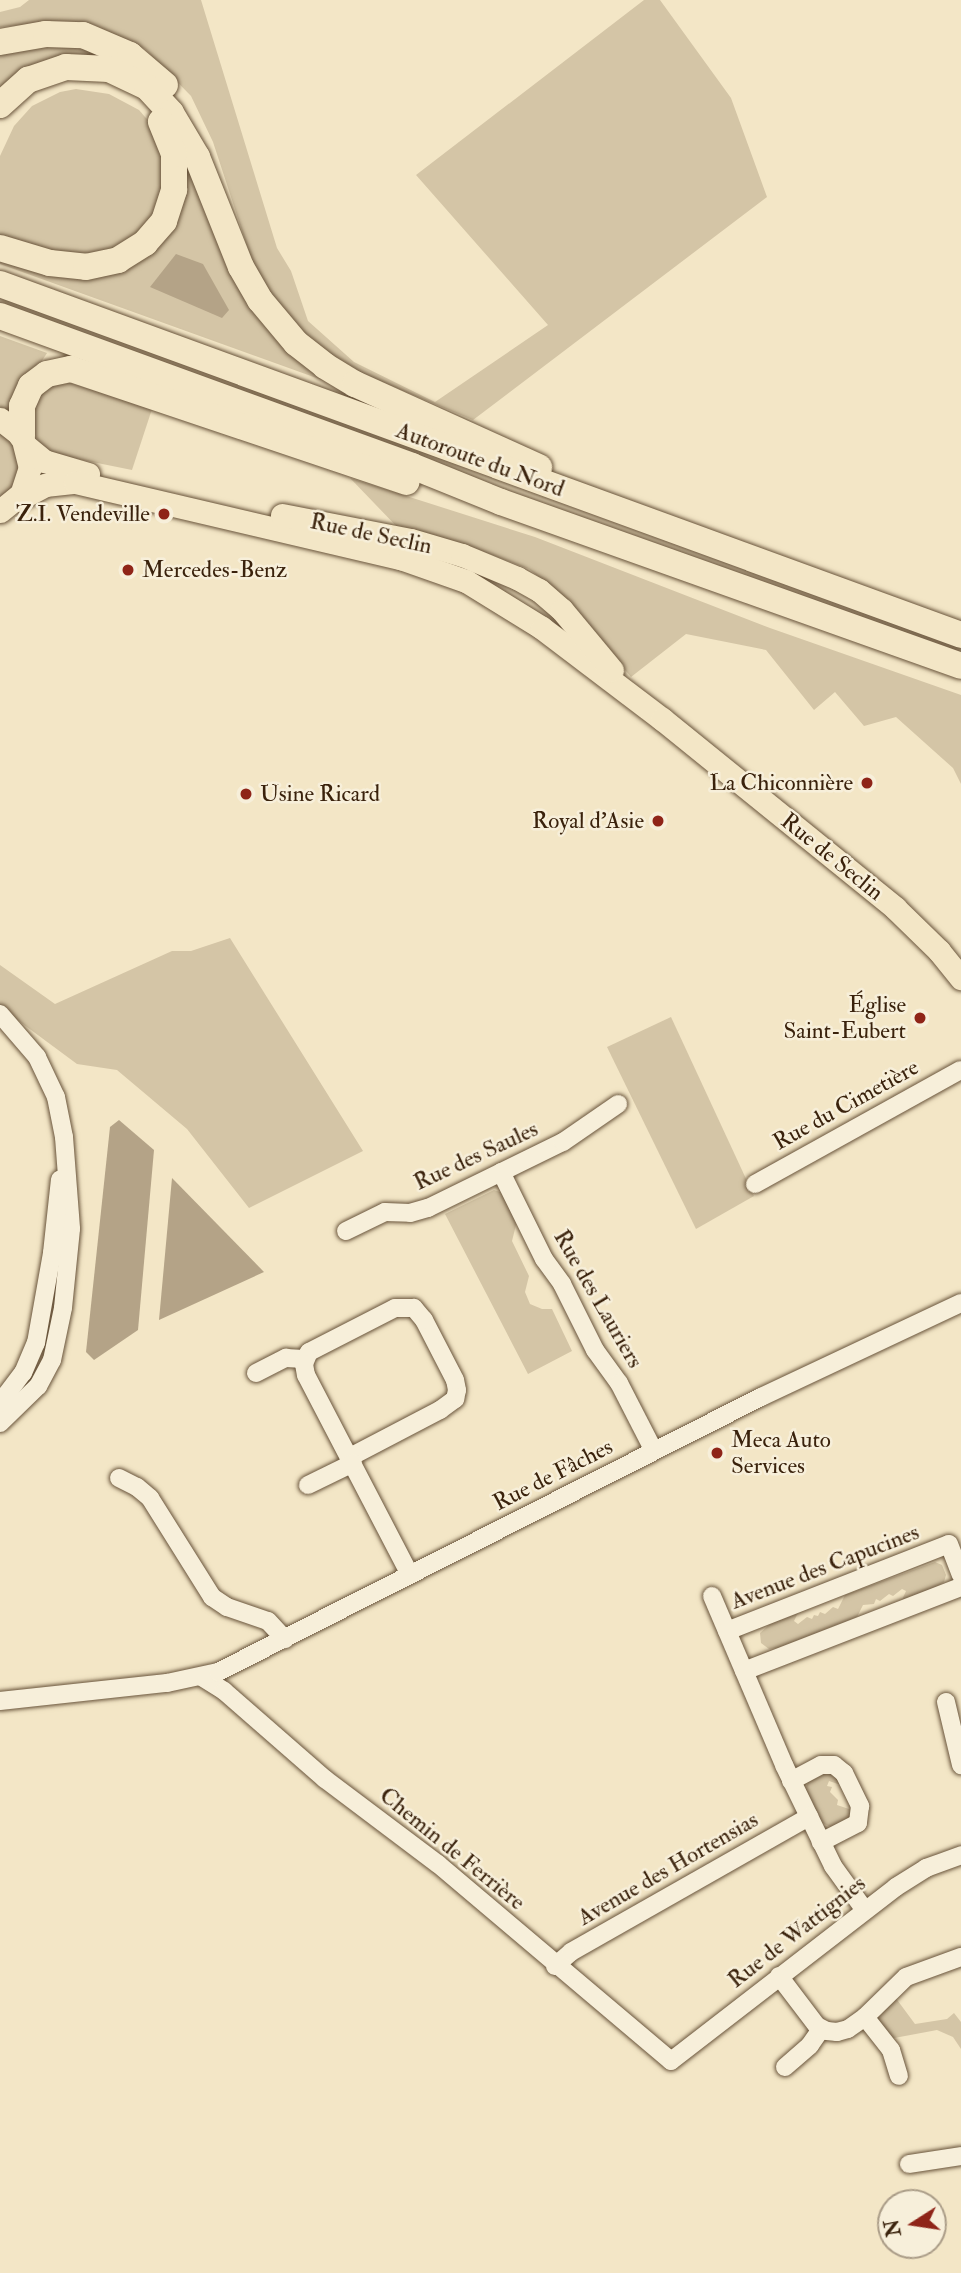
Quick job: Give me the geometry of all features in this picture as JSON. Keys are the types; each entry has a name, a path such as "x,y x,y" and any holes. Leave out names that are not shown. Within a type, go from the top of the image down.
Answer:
{"highway":[{"path":"0,42 46,34 83,36 112,45 145,65 179,104 198,144 212,195"},
{"path":"0,105 28,80 59,68 90,66 122,74 147,87 171,113 197,157 241,267 260,300 281,328 310,355 355,384 527,459 595,502"},
{"path":"0,128 16,105 48,85 80,79 106,82 137,95 161,120 173,146 175,175 173,198 164,221 145,243 118,260 93,266 68,266 0,248"},
{"name":"Autoroute du Nord","path":"0,284 961,635"},
{"name":"Autoroute du Nord","path":"0,316 412,466 500,502 961,666"},
{"path":"24,441 22,406 31,386 47,374 71,369 486,508 500,502"}],"main road":[{"name":"Rue de Seclin","path":"0,419 44,461 64,468 307,521 372,530 462,555 508,574 552,600 613,671 662,719"},
{"path":"8,506 29,475 24,441"},
{"name":"Rue de Seclin","path":"8,506 45,485 75,482 438,570 481,590 520,612 662,719 895,908 939,951 961,978"}],"street":[{"path":"0,1014 23,1037 43,1066 56,1097 64,1138 71,1229 58,1341 38,1386 0,1423"},
{"name":"Rue du Cimetière","path":"755,1184 961,1070"},
{"name":"Rue des Saules","path":"346,1231 385,1213 423,1210 563,1142 618,1104"},
{"path":"0,1403 23,1373 36,1343 52,1253 64,1138"},
{"name":"Rue des Lauriers","path":"501,1172 544,1259 562,1284 595,1350 619,1383 654,1451"},
{"name":"Rue de Fâches","path":"0,1700 202,1677 285,1639 654,1451 961,1303"},
{"path":"256,1373 286,1358 304,1359 314,1349 395,1307 409,1306 418,1311 455,1380 457,1395 447,1406 308,1485"},
{"path":"304,1359 306,1374 410,1575"},
{"path":"118,1478 138,1487 156,1506 212,1597 227,1607 268,1621 285,1639"},
{"name":"Avenue des Capucines","path":"727,1631 949,1544 961,1575"},
{"path":"744,1671 961,1587"},
{"name":"Avenue des Capucines","path":"712,1596 791,1781 838,1874 864,1909"},
{"name":"Chemin de Ferrière","path":"202,1677 224,1691 325,1779 442,1867 555,1966 671,2061"},
{"path":"946,1702 961,1765"},
{"path":"791,1781 821,1765 834,1765 844,1773 855,1795 861,1811 858,1824 821,1842"},
{"name":"Avenue des Hortensias","path":"555,1966 571,1952 809,1817"},
{"name":"Rue de Wattignies","path":"671,2061 864,1909 926,1868 961,1855"},
{"path":"779,1976 821,2029 843,2031 865,2017 906,1977 961,1957"},
{"path":"865,2017 891,2050 899,2076"},
{"path":"785,2067 810,2045 821,2029"},
{"path":"909,2164 961,2156"}],"shaded area":[{"path":"29,0 201,0 277,248 291,271 308,321 354,362 435,402 548,325 416,175 644,0 660,0 731,98 767,197 473,420 344,366 303,335 271,298 250,255 213,142 191,96 145,49 92,24 44,23 0,27 0,12 20,7"},
{"path":"68,41 102,56 72,54 56,57 0,89 0,51"},
{"path":"76,89 109,94 139,110 152,125 164,156 161,202 146,226 119,248 72,257 0,237 0,156 14,126 32,106 60,92"},
{"path":"182,155 223,241 336,385 0,264 0,255 29,266 154,245"},
{"path":"176,254 203,264 229,310 222,318 150,287"},
{"path":"0,336 47,353 10,410 0,407"},
{"path":"67,382 152,409 132,470 53,454 40,445 32,428 34,402 51,385"},
{"path":"0,430 8,436 19,453 18,480 0,501"},
{"path":"350,478 535,537 770,628 961,695 961,784 953,768 896,717 864,726 835,692 814,710 766,650 686,634 631,677 564,597 529,569 474,548 400,530"},
{"path":"230,938 363,1151 249,1208 187,1129 117,1070 77,1064 0,1007 0,965 55,1004 172,951 191,951"},
{"path":"671,1017 754,1196 696,1229 607,1047"},
{"path":"119,1120 154,1150 138,1330 94,1360 86,1352 110,1127"},
{"path":"172,1178 264,1272 159,1320"},
{"path":"494,1190 503,1193 517,1221 512,1241 529,1276 525,1292 530,1304 542,1309 552,1309 572,1351 528,1374 445,1214"},
{"path":"935,1562 942,1565 946,1575 944,1582 936,1587 902,1600 906,1591 902,1589 880,1601 876,1599 874,1604 863,1605 857,1617 778,1648 769,1649 761,1643 760,1633 770,1624 798,1613 794,1621 798,1624 807,1617 812,1619 814,1615 818,1616 820,1612 825,1614 833,1607 838,1609 845,1595"},
{"path":"826,1773 837,1776 841,1785 829,1781 827,1786 832,1787 830,1792 838,1800 837,1805 852,1810 850,1818 831,1827 822,1823 805,1791 808,1782"},
{"path":"895,1997 915,2024 947,2019 954,2013 961,2022 961,2049 953,2037 937,2030 889,2039 876,2021"}],"place":[{"name":"Z.I. Vendeville","path":"164,514"},
{"name":"Mercedes-Benz","path":"128,570"},
{"name":"La Chiconnière","path":"867,783"},
{"name":"Usine Ricard","path":"246,794"},
{"name":"Royal d'Asie","path":"658,821"},
{"name":"Église Saint-Eubert","path":"920,1018"},
{"name":"Meca Auto Services","path":"717,1453"}]}
